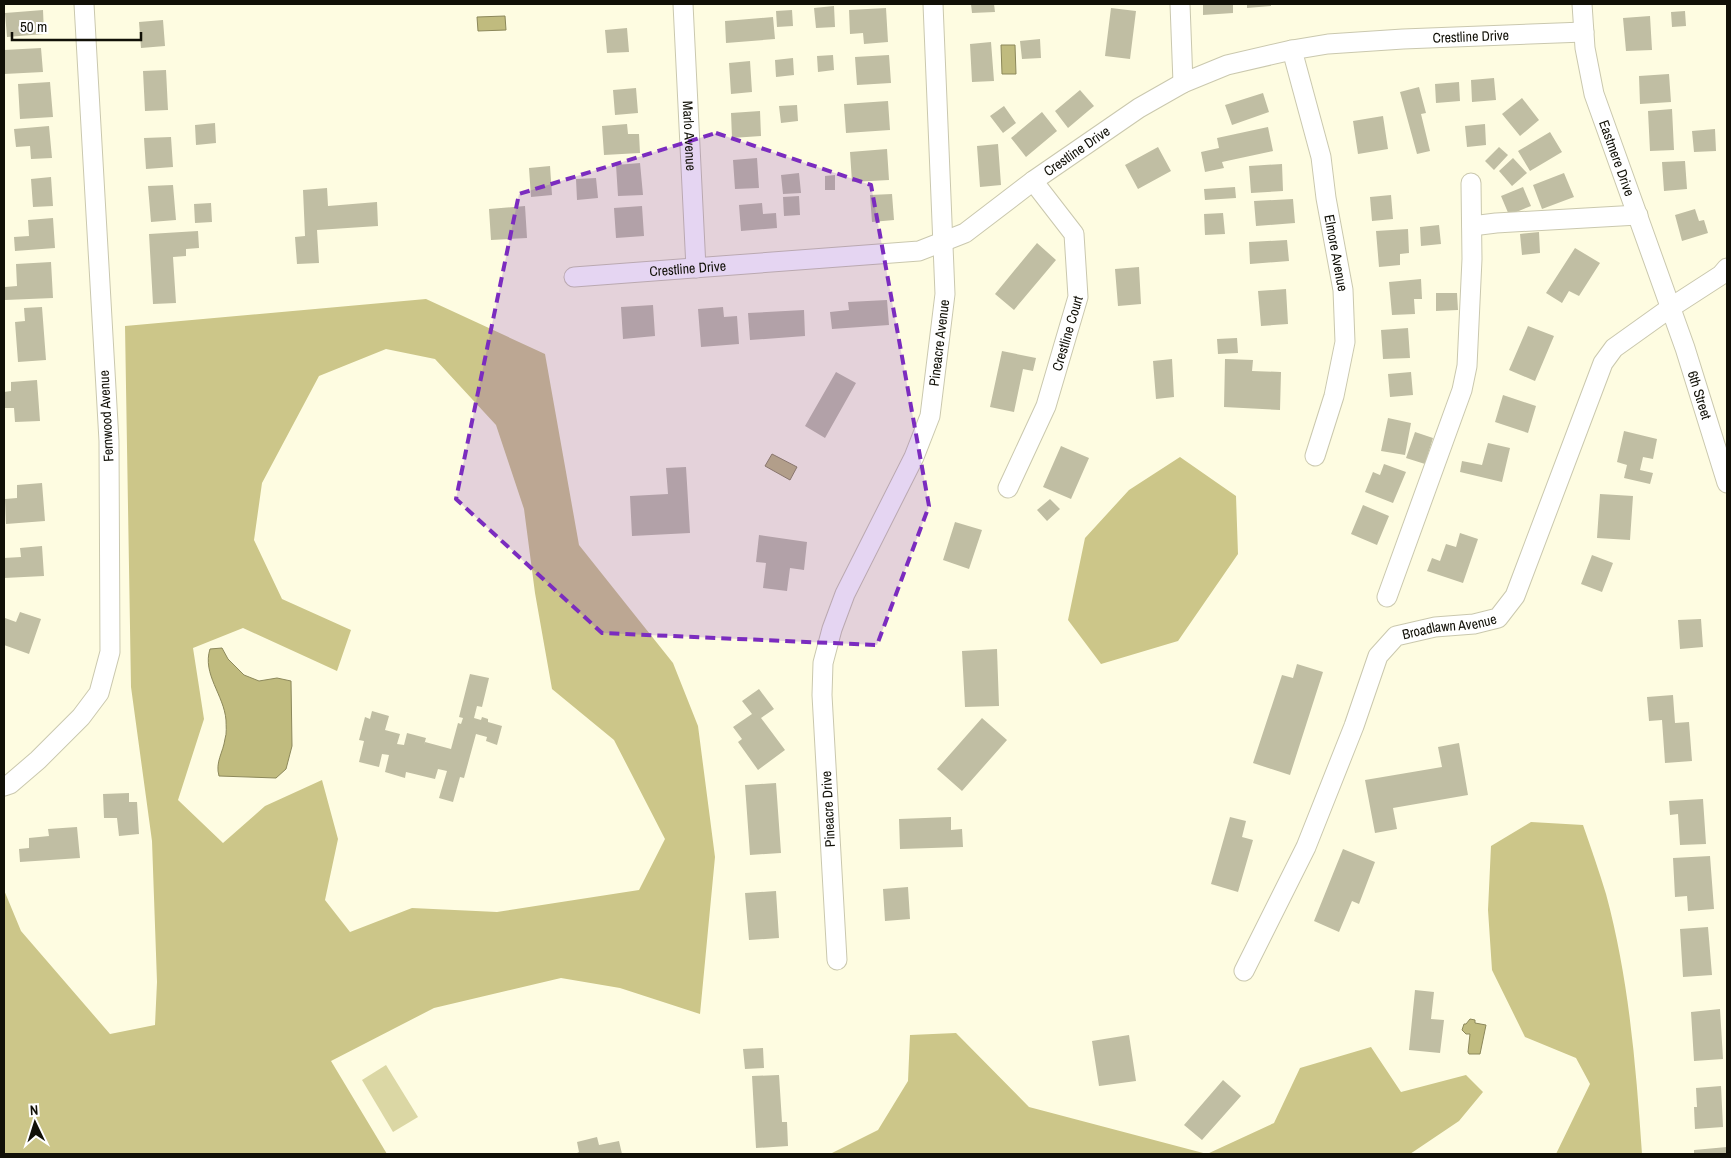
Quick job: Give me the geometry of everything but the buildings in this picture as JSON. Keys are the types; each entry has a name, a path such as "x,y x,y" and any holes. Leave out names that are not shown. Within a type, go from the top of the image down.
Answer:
{"street":[{"name":"Fernwood Avenue","path":"4,786 10,784 38,760 80,717 99,693 110,652 108,442 84,4"},
{"name":"Marlo Avenue","path":"683,4 696,268"},
{"name":"Pineacre Avenue","path":"824,658 845,594 914,457 930,416 945,294 933,4"},
{"path":"1180,4 1184,83"},
{"name":"Eastmere Drive","path":"1582,4 1584,48 1594,94 1670,308"},
{"name":"Crestline Drive","path":"574,277 919,252 965,233 1033,181 1139,108 1184,83 1227,65 1328,44 1584,32"},
{"name":"Elmore Avenue","path":"1292,50 1321,157 1326,198 1343,290 1345,342 1334,396 1315,456"},
{"name":"Crestline Court","path":"1008,488 1046,406 1078,297 1074,234 1033,181"},
{"path":"1387,597 1462,390 1467,366 1472,259 1471,183"},
{"path":"1472,226 1638,215"},
{"name":"Broadlawn Avenue","path":"1244,972 1306,846 1354,726 1378,656 1396,636 1435,627 1474,624 1498,618 1515,596 1603,363 1614,348 1721,275 1727,268"},
{"name":"6th Street","path":"1670,308 1685,348 1727,483"},
{"name":"Pineacre Drive","path":"824,658 822,695 837,960"}],"highlighted area":[{"path":"716,133 871,185 929,506 877,645 602,633 456,499 519,194"}],"shaded area":[{"path":"505,16 506,30 478,31 477,17"},
{"path":"1001,45 1015,45 1016,74 1002,74"},
{"path":"426,299 545,354 579,545 673,663 698,726 715,857 700,1014 620,988 561,978 434,1008 331,1061 387,1154 4,1154 4,890 21,931 110,1034 155,1025 157,982 152,841 131,687 125,326","holes":["386,349 435,359 496,425 524,509 535,593 552,689 614,740 665,839 639,890 497,912 412,908 350,932 325,900 338,839 322,780 265,806 223,843 178,800 204,719 193,648 243,628 337,671 351,630 282,599 254,540 262,483 319,376"]},
{"path":"772,454 797,467 790,480 765,466"},
{"path":"1180,457 1236,496 1238,554 1178,641 1101,664 1068,620 1085,538 1129,490"},
{"path":"222,648 228,659 244,675 259,681 277,678 291,681 292,746 286,769 276,778 219,776 218,766 226,737 226,720 222,702 211,676 208,658 210,649"},
{"path":"1531,822 1583,825 1595,859 1614,926 1626,991 1634,1056 1642,1154 1556,1154 1590,1084 1576,1058 1525,1037 1492,970 1488,910 1491,846"},
{"path":"1470,1019 1475,1020 1475,1023 1486,1025 1480,1054 1469,1054 1468,1052 1470,1034 1466,1034 1462,1030 1464,1024"},
{"path":"956,1033 1029,1107 1207,1154 830,1154 878,1130 908,1081 910,1035"},
{"path":"1371,1047 1401,1092 1466,1075 1483,1092 1459,1121 1410,1154 1207,1154 1274,1123 1300,1068"},
{"path":"386,1065 418,1117 393,1132 362,1080"}]}
